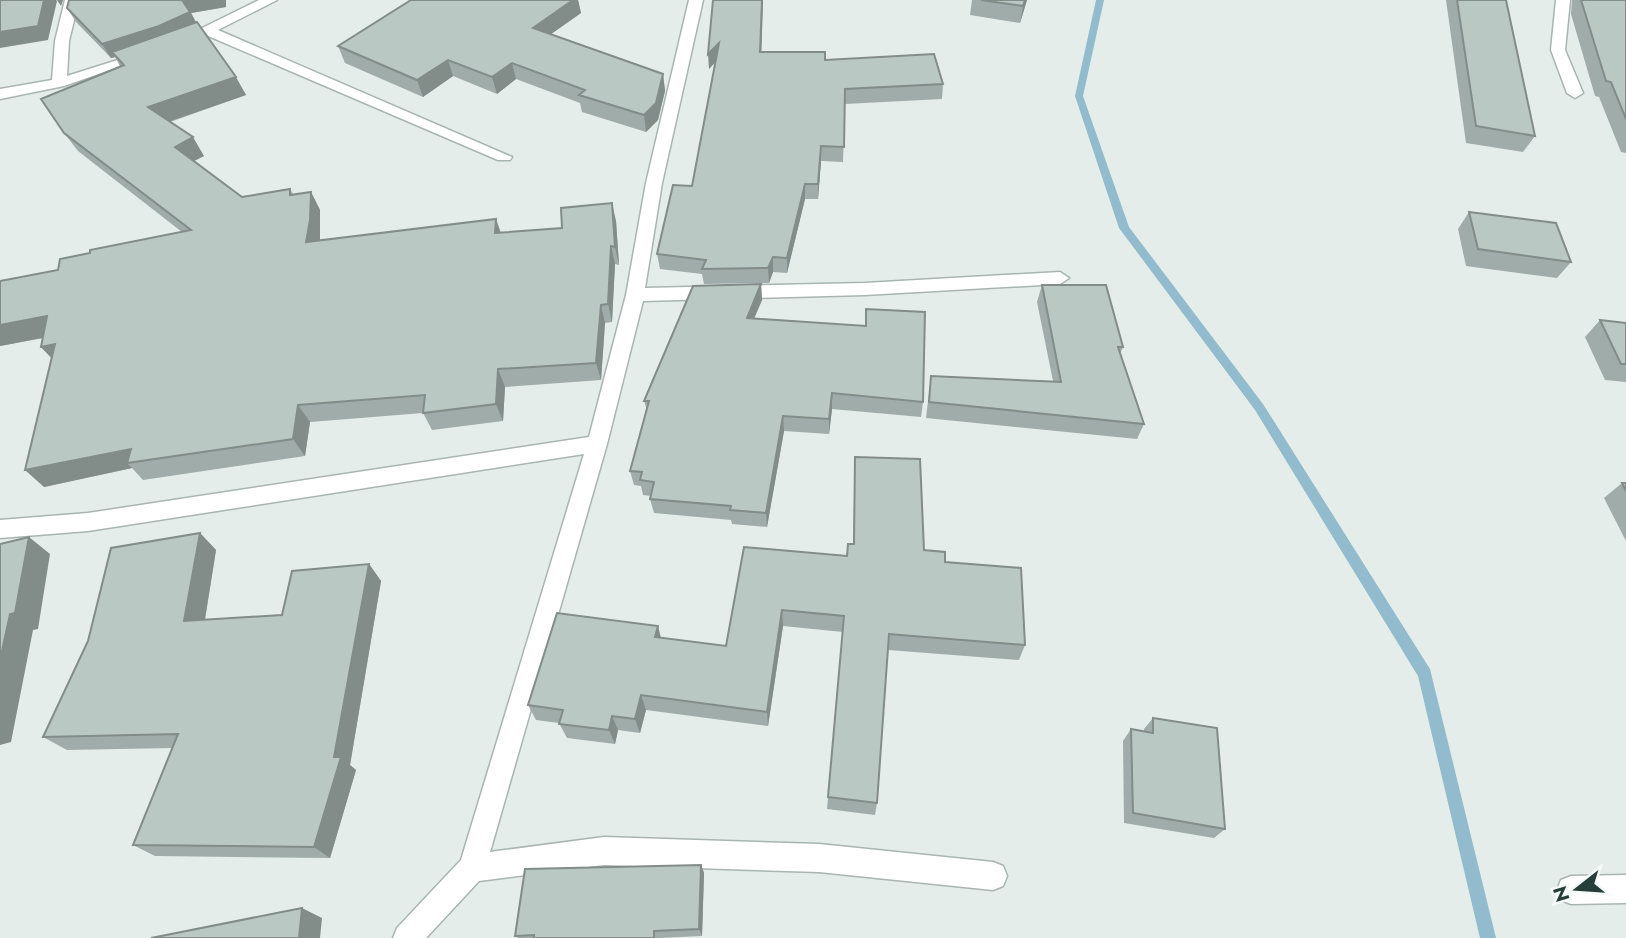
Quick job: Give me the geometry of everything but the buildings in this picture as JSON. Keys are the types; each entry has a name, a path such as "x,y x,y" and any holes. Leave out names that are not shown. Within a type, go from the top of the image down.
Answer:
{"street":[{"path":"59,83 62,41 72,0"},
{"path":"185,39 270,0"},
{"path":"407,938 472,868 597,444 635,295 654,183 696,0"},
{"path":"1563,0 1558,50 1575,93"},
{"path":"207,30 505,157"},
{"path":"0,94 59,83 163,48"},
{"path":"635,295 865,289 1060,278"},
{"path":"0,529 88,522 597,444"},
{"path":"472,868 604,851 819,858 993,876"},
{"path":"1572,890 1626,889"}],"waterway":[{"path":"1100,0 1079,96 1124,228 1259,407 1425,674 1488,938"}]}
